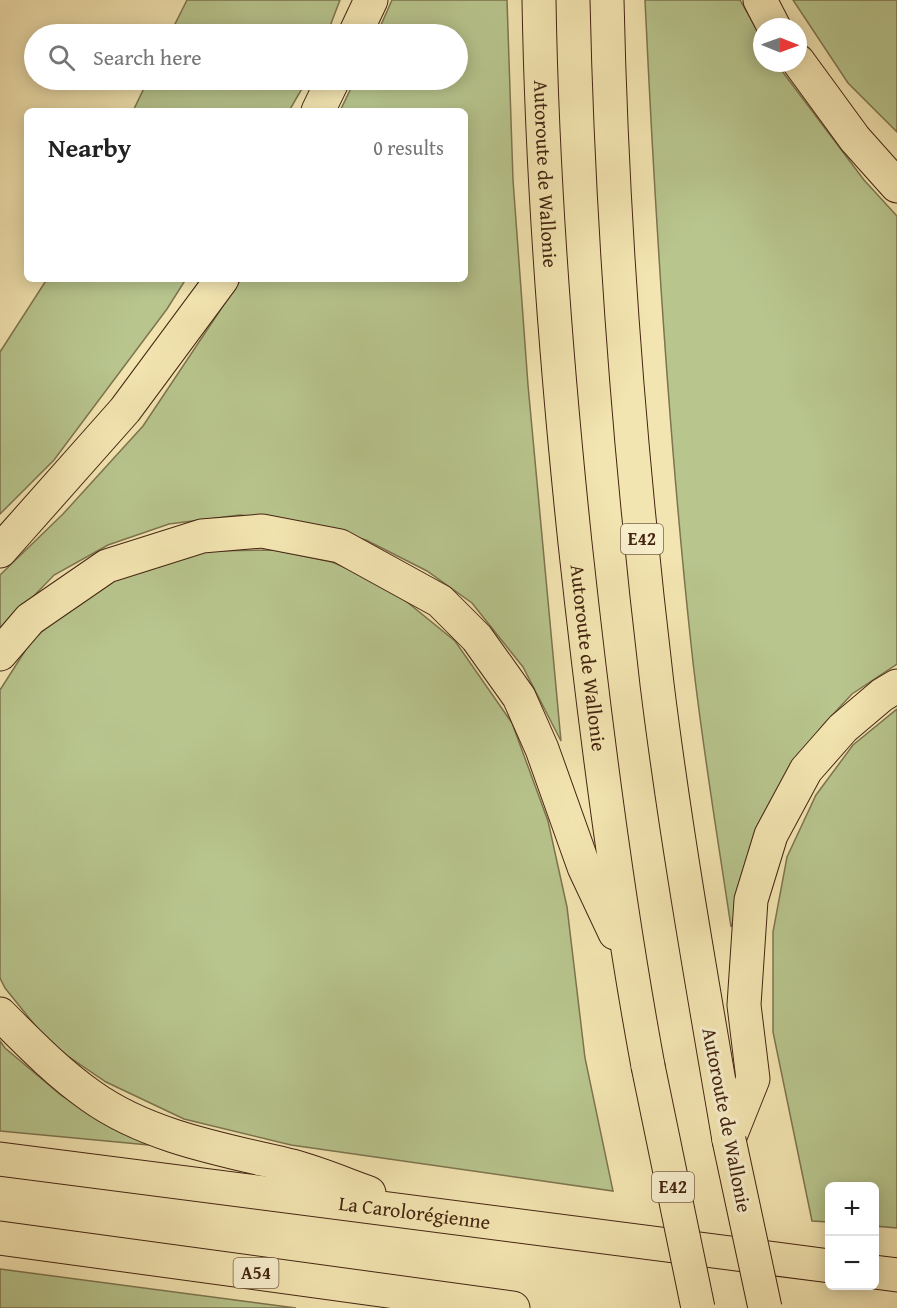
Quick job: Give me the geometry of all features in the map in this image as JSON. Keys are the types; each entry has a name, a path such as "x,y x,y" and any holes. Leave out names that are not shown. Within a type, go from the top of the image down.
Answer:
{"highway":[{"path":"360,24 371,0"},
{"name":"Autoroute de Wallonie","path":"539,0 541,104 559,383 591,694 630,965 648,1066 698,1308"},
{"name":"Autoroute de Wallonie","path":"607,0 609,99 626,389 657,684 695,952 729,1140 765,1308"},
{"path":"760,0 769,18"},
{"path":"805,72 855,139 897,186"},
{"path":"319,108 328,90"},
{"path":"0,551 126,410 220,282"},
{"path":"0,654 30,619 107,566 202,536 262,531 340,546 440,601 477,638 519,697 542,749 584,867 630,965"},
{"path":"729,1140 753,1079 744,1005 751,900 771,835 806,770 843,728 882,695 897,686"},
{"path":"0,1014 43,1058 92,1098 145,1126 222,1151 294,1167 433,1216"},
{"name":"La Carolorégienne","path":"0,1159 825,1266"},
{"name":"A54","path":"0,1238 513,1308"},
{"path":"879,1264 897,1263"},
{"path":"879,1273 897,1275"}],"green space":[{"path":"187,0 340,0 331,24 175,24"},
{"path":"392,0 507,0 513,180 528,385 561,741 523,667 472,603 427,571 366,540 307,523 240,515 169,524 108,545 54,575 0,631 0,575 63,514 143,426 239,282 468,282 468,108 341,108 350,90 468,90 468,24 381,24"},
{"path":"645,0 740,0 753,23 753,72 783,72 864,180 897,216 897,664 852,694 824,724 789,768 731,927 709,786 691,644 663,322"},
{"path":"793,0 897,0 897,132 848,83"},
{"path":"143,90 301,90 291,108 134,108"},
{"path":"45,282 184,282 167,309 54,460 0,514 0,352"},
{"path":"274,550 332,562 386,585 455,641 512,723 548,821 567,907 585,1058 613,1191 291,1145 184,1119 106,1082 50,1044 5,988 0,978 0,690 32,640 86,594 141,565 209,551"},
{"path":"897,709 897,1228 879,1226 879,1182 825,1182 825,1222 812,1221 773,1032 773,932 787,857 816,795 853,745"},
{"path":"0,1041 5,1048 62,1096 149,1145 0,1131"},
{"path":"0,1269 296,1308 0,1308"}]}
